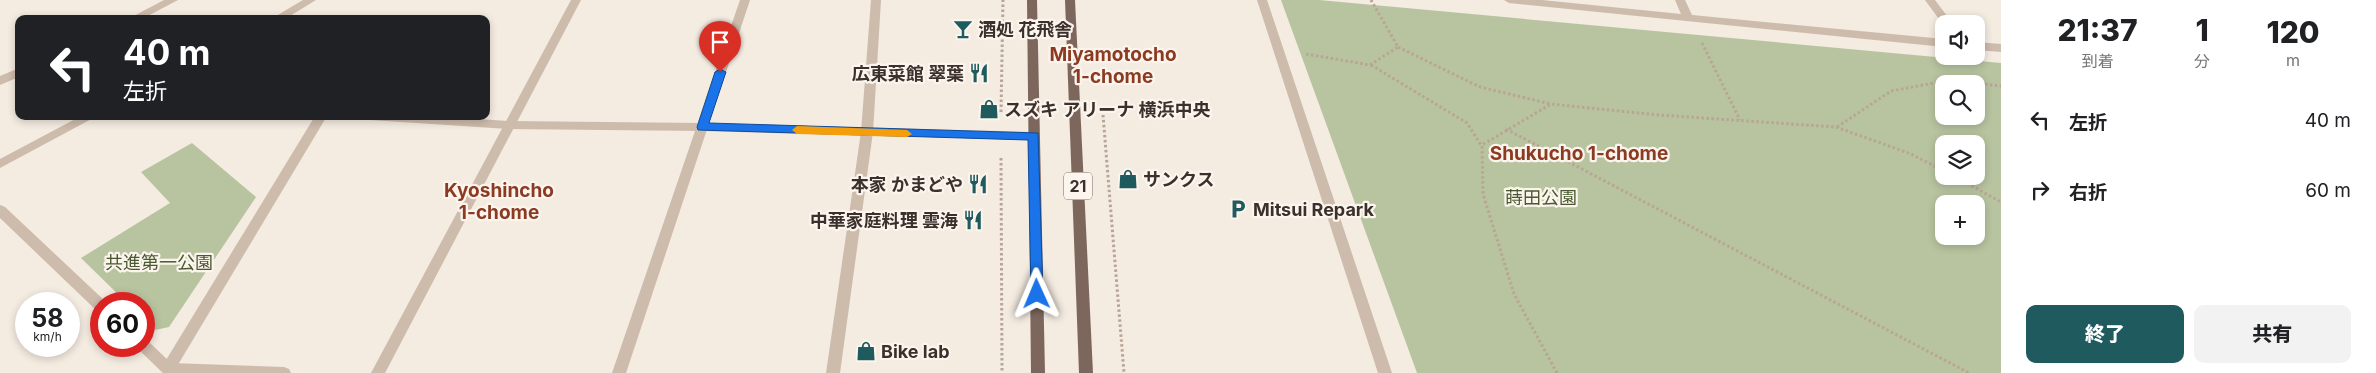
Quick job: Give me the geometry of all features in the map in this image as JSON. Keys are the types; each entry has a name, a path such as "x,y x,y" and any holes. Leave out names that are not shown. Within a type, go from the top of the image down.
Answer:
{"main road":[{"path":"1032,0 1038,373"},
{"name":"21","path":"1070,0 1086,373"}],"street":[{"path":"141,15 173,0"},
{"path":"283,15 311,0"},
{"path":"378,373 576,0"},
{"path":"619,373 745,0"},
{"path":"833,373 867,132 876,0"},
{"path":"1262,0 1385,373"},
{"path":"1509,0 1935,42"},
{"path":"1680,0 1689,19"},
{"path":"1930,0 1941,15"},
{"path":"1985,47 2001,48"},
{"path":"0,81 15,74"},
{"path":"0,164 83,120"},
{"path":"168,369 319,120"},
{"path":"431,120 508,125 702,127 1034,136"},
{"path":"0,210 90,296"},
{"path":"155,357 168,369 284,373"}],"path":[{"path":"1002,373 1000,136 1003,0"},
{"path":"1371,0 1398,47 1480,87 1551,104 1836,128 1911,154 1935,166"},
{"path":"1689,19 1740,121"},
{"path":"1370,65 1398,47"},
{"path":"1279,50 1370,65 1467,123 1482,145 1483,194 1514,294 1557,373"},
{"path":"1836,128 1890,91 1950,80 2001,86"},
{"path":"1482,145 1551,104"},
{"path":"1103,107 1124,373"},
{"path":"1506,129 1969,373"},
{"path":"1970,185 2001,202"}],"green space":[{"name":"蒔田公園","path":"1281,0 1319,0 1935,57 1935,65 1985,65 1985,62 2001,63 2001,373 1417,373"},
{"name":"共進第一公園","path":"192,143 256,197 169,327 155,330 155,292 116,292 81,258 170,203 141,172"}],"slow traffic":[{"path":"797,130 907,134"}],"place":[{"name":"酒処 花飛舎","path":"963,29"},
{"name":"広東菜館 翠葉","path":"979,73"},
{"name":"スズキ アリーナ 横浜中央","path":"989,109"},
{"name":"サンクス","path":"1128,179"},
{"name":"本家 かまどや","path":"978,184"},
{"name":"Mitsui Repark","path":"1238,209"},
{"name":"中華家庭料理 雲海","path":"973,220"},
{"name":"Bike lab","path":"866,351"}],"district":[{"name":"Miyamotocho 1-chome","path":"1113,65"},
{"name":"Shukucho 1-chome","path":"1579,153"},
{"name":"Kyoshincho 1-chome","path":"499,201"}],"route":[{"path":"720,72 702,127 1034,136 1037,294"}]}
